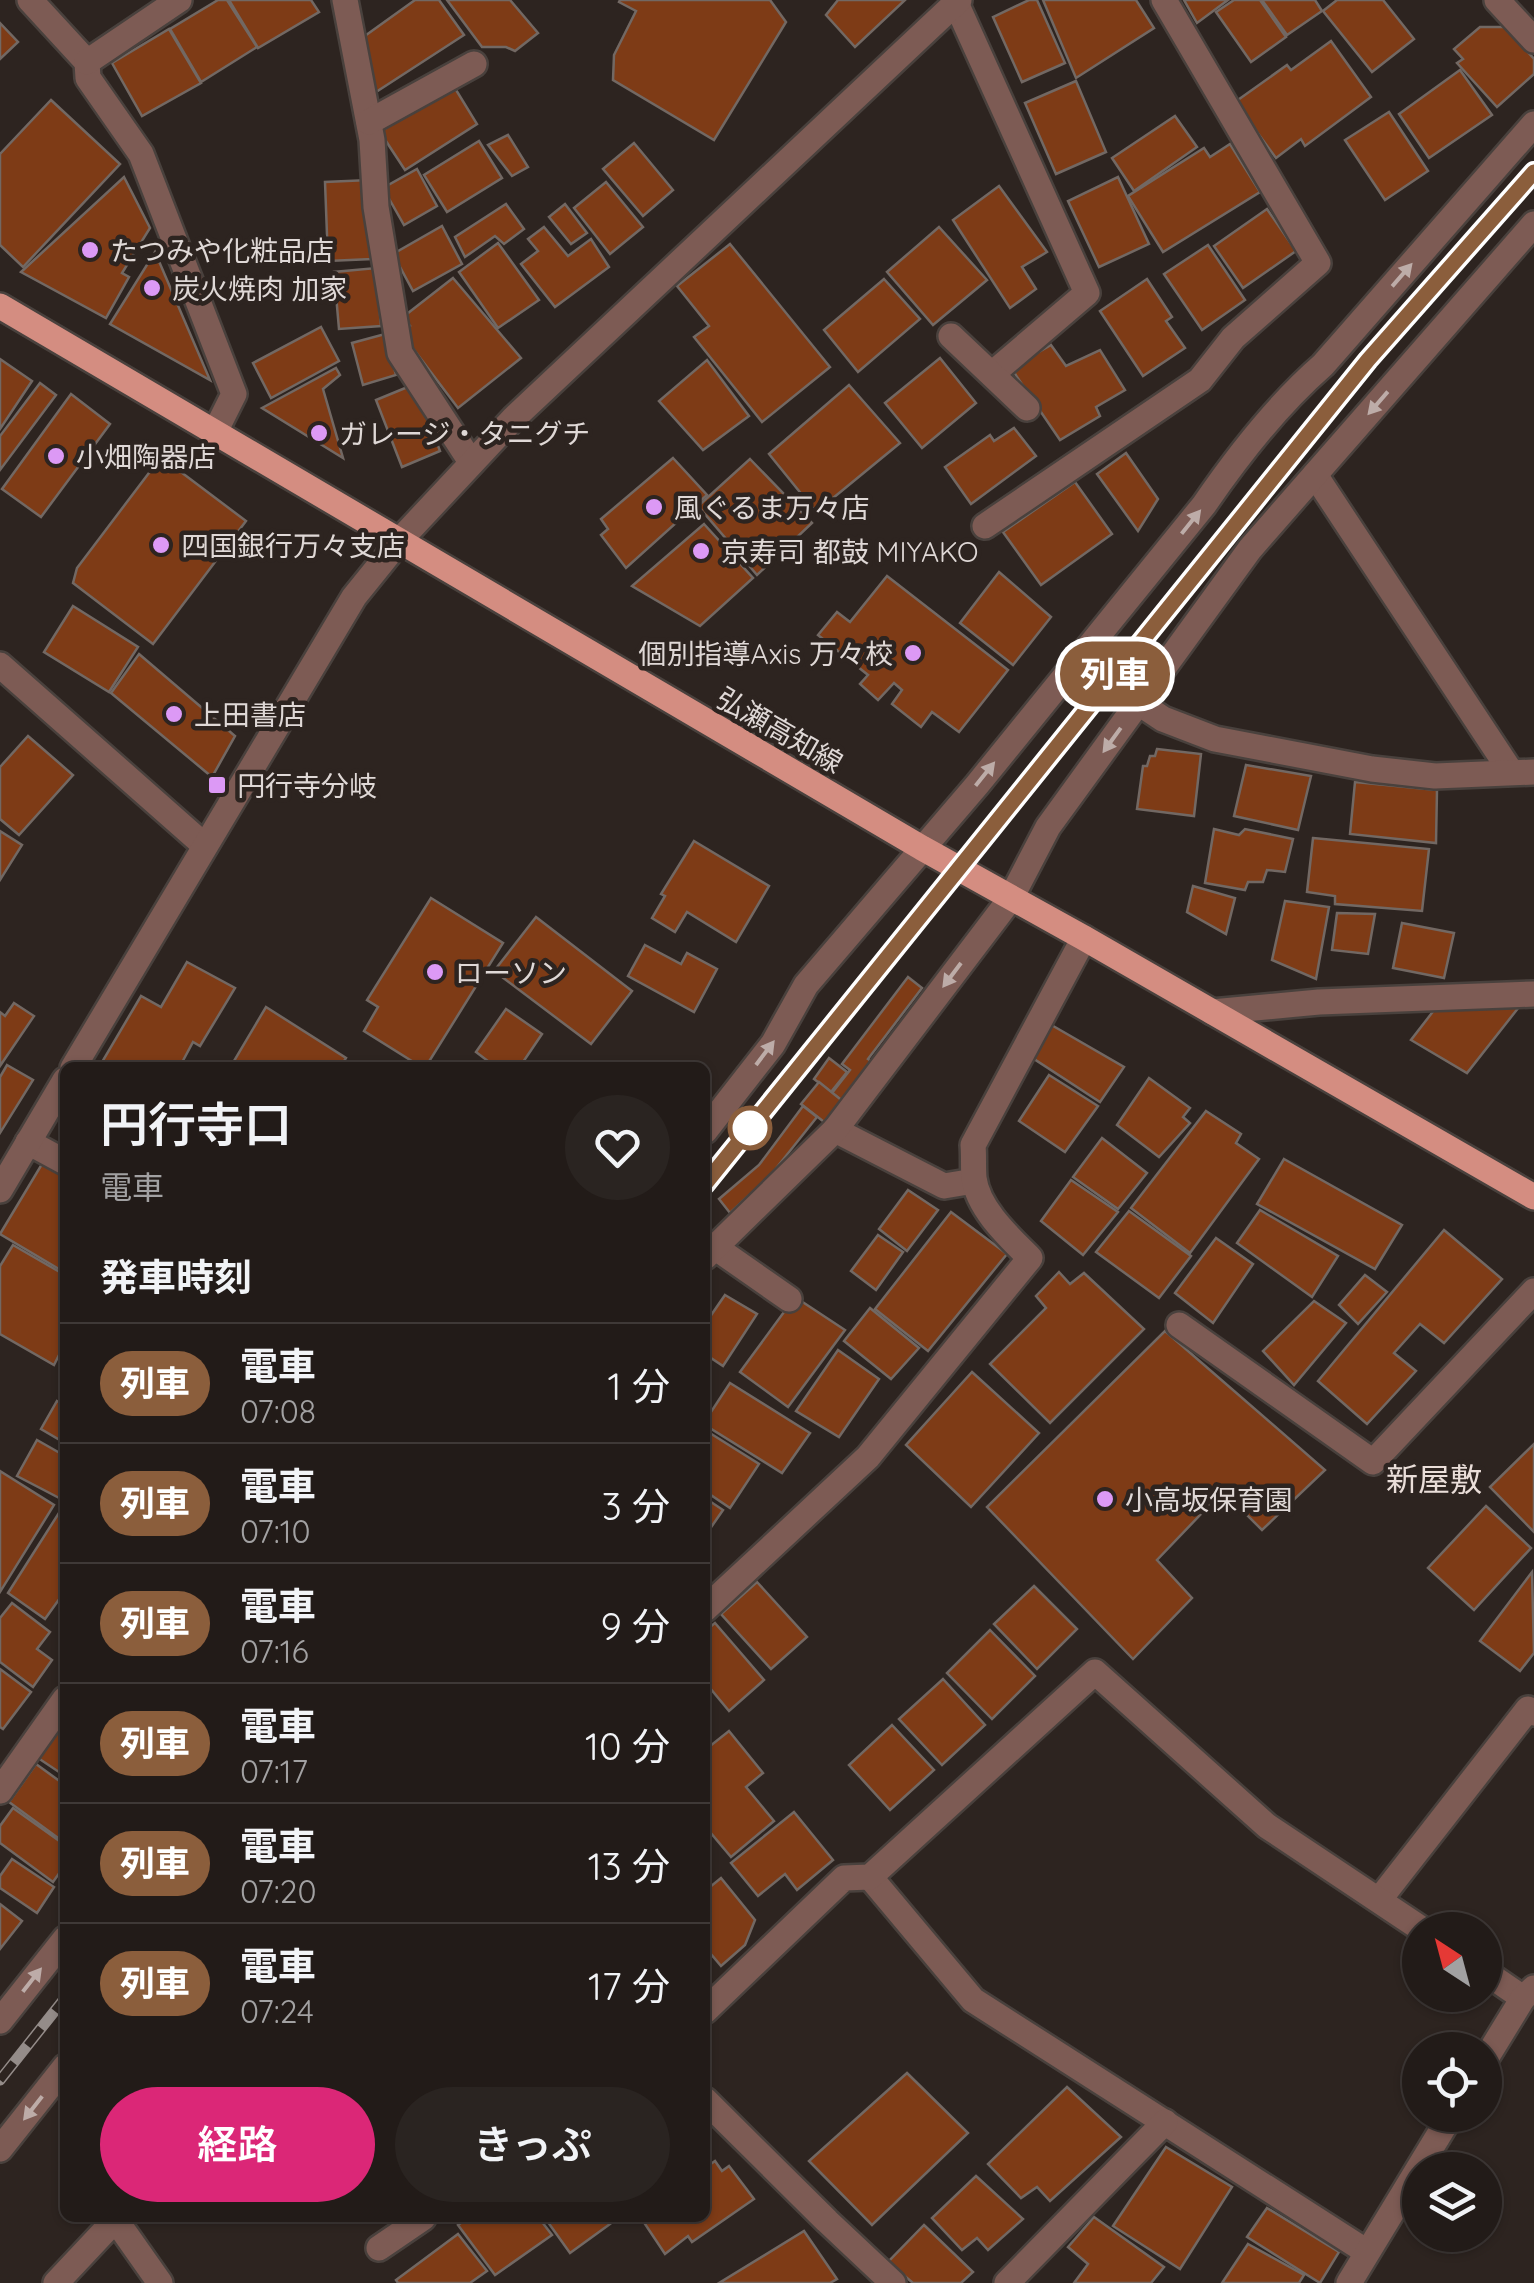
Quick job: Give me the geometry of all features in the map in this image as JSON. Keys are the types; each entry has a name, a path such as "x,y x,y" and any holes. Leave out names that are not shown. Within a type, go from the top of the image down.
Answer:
{"main road":[{"name":"弘瀬高知線","path":"0,306 922,848 1534,1197"}],"street":[{"path":"30,0 86,62 88,78 141,154 234,394 215,432"},
{"path":"86,62 179,0"},
{"path":"345,0 372,140 376,207 400,353 472,462"},
{"path":"985,526 1200,380 1234,338 1318,264 1164,0"},
{"path":"1497,0 1534,40"},
{"path":"76,1062 354,597 400,540 514,418 958,2 1086,293 992,374"},
{"path":"368,122 474,64"},
{"path":"710,1124 772,1044 806,986 1084,652 1204,505 1229,468 1534,124"},
{"path":"789,1299 710,1252 835,1130 1012,898 1048,827 1250,549 1534,224"},
{"path":"951,336 1027,408"},
{"path":"1315,474 1523,772"},
{"path":"0,665 205,846"},
{"path":"1139,702 1163,718 1214,739 1372,769 1435,776 1523,772"},
{"path":"710,1603 868,1457 1030,1258 986,1206 974,1181 974,1144 1084,938"},
{"path":"1212,1012 1319,1002 1534,994"},
{"path":"0,1190 60,1088"},
{"path":"835,1130 944,1186 974,1181"},
{"path":"28,1142 60,1159"},
{"path":"1178,1325 1373,1462 1534,1291"},
{"path":"710,2006 844,1878 870,1877 1095,1672 1267,1826 1402,1916"},
{"path":"0,1791 60,1707"},
{"path":"1379,1900 1528,1709 1534,1713"},
{"path":"870,1877 974,2000 1368,2252"},
{"path":"0,2021 60,1945"},
{"path":"1502,1980 1529,1993 1502,2034"},
{"path":"0,2148 60,2073"},
{"path":"710,2105 893,2283"},
{"path":"1007,2283 1165,2122"},
{"path":"1349,2283 1441,2132"},
{"path":"56,2283 112,2222"},
{"path":"119,2222 160,2283"},
{"path":"380,2248 418,2222"}],"building":[{"path":"218,0 227,0 257,47 201,82 170,29"},
{"path":"229,0 311,0 319,12 258,48"},
{"path":"415,0 439,0 464,35 376,92 362,38"},
{"path":"447,0 510,0 538,33 515,51 482,47"},
{"path":"620,0 770,0 786,22 714,140 613,80 614,55 636,11"},
{"path":"838,0 905,0 855,47 826,15"},
{"path":"1037,0 1065,63 1022,82 993,17"},
{"path":"1043,0 1136,0 1154,28 1076,78"},
{"path":"1184,0 1228,0 1197,23"},
{"path":"1234,0 1260,0 1286,37 1251,62 1216,12"},
{"path":"1262,0 1315,0 1322,11 1287,35"},
{"path":"1337,0 1383,0 1414,39 1372,72 1323,11"},
{"path":"0,23 18,42 0,59"},
{"path":"1480,27 1506,27 1534,59 1534,74 1497,107 1457,63 1463,59 1454,49"},
{"path":"169,29 201,83 142,116 112,63"},
{"path":"1331,41 1371,97 1305,146 1301,139 1276,158 1235,102 1287,65 1291,70"},
{"path":"1460,70 1492,115 1429,158 1399,114"},
{"path":"1076,81 1106,152 1056,174 1025,103"},
{"path":"453,85 477,124 405,170 380,132"},
{"path":"51,100 120,164 23,267 0,245 0,154"},
{"path":"1389,112 1428,171 1385,200 1345,140"},
{"path":"1175,116 1197,147 1134,191 1112,158"},
{"path":"508,135 528,167 512,176 488,145"},
{"path":"479,141 502,178 447,212 424,175"},
{"path":"634,143 673,190 643,216 603,169"},
{"path":"1230,144 1260,192 1163,252 1128,196 1204,148 1210,157"},
{"path":"417,169 437,206 404,225 383,188"},
{"name":"たつみや化粧品店","path":"124,177 150,228 122,273 129,277 106,318 21,272"},
{"path":"1118,177 1149,244 1099,267 1068,201"},
{"path":"369,180 372,259 328,261 325,182"},
{"path":"606,182 643,227 610,254 574,208"},
{"path":"999,186 1047,252 1022,267 1036,289 1010,308 953,220"},
{"path":"506,204 524,229 504,244 495,236 465,257 455,237"},
{"path":"565,204 587,233 571,244 549,217"},
{"path":"1267,209 1296,251 1243,288 1214,246"},
{"path":"442,226 462,264 413,291 393,254"},
{"path":"544,227 568,256 591,239 609,267 555,307 521,264 538,251 528,239"},
{"path":"939,227 987,280 933,325 887,272"},
{"path":"498,243 539,300 498,328 459,272"},
{"path":"730,244 830,367 762,422 694,337 709,326 677,286"},
{"path":"1208,245 1245,300 1202,330 1164,274"},
{"name":"炭火焼肉 加家","path":"155,252 210,380 110,324"},
{"path":"376,268 381,326 339,329 334,272"},
{"path":"453,278 521,358 458,408 402,334 410,326 403,317"},
{"path":"884,279 920,319 858,372 824,330"},
{"path":"1147,279 1172,317 1166,321 1185,348 1143,376 1100,311"},
{"path":"321,327 339,361 271,398 253,363"},
{"path":"385,334 396,375 363,385 352,343"},
{"path":"1051,345 1066,366 1100,350 1125,390 1096,407 1100,416 1060,440 1011,368"},
{"path":"940,358 976,403 922,448 885,403"},
{"path":"0,359 32,381 0,429"},
{"path":"707,360 749,416 703,450 659,401"},
{"name":"ガレージ・タニグチ","path":"336,368 340,375 323,389 343,458 262,408"},
{"path":"40,383 56,395 0,470 0,436"},
{"path":"415,384 440,451 402,467 376,400"},
{"path":"849,385 900,443 816,512 769,454"},
{"name":"小畑陶器店","path":"71,394 110,424 41,517 2,489"},
{"path":"1014,428 1036,456 971,504 945,467 990,435 994,441"},
{"path":"1126,453 1158,499 1138,531 1097,474"},
{"name":"四国銀行万々支店","path":"161,457 246,521 153,644 73,583 77,568"},
{"name":"風ぐるま万々店","path":"673,458 707,495 626,568 601,535 608,529 601,519"},
{"path":"750,459 812,523 757,575 698,506"},
{"path":"1075,482 1112,534 1041,585 1003,532"},
{"name":"京寿司 都鼓 MIYAKO","path":"704,524 753,578 700,626 632,586"},
{"path":"999,572 1051,617 1013,665 960,623"},
{"name":"個別指導Axis 万々校","path":"887,576 1008,670 959,732 932,712 921,727 892,704 902,690 894,683 878,700 860,684 868,675 818,635 837,612 850,622"},
{"path":"73,606 138,647 109,692 44,652"},
{"name":"上田書店","path":"139,654 235,736 212,777 111,693"},
{"path":"28,736 73,775 19,835 0,819 0,767"},
{"path":"1157,749 1201,754 1194,816 1137,809 1143,766 1147,766"},
{"path":"1246,765 1311,776 1298,830 1234,816"},
{"path":"1355,782 1437,790 1436,843 1350,834"},
{"path":"1214,829 1239,835 1245,829 1293,839 1285,872 1267,870 1263,882 1248,882 1245,890 1205,883"},
{"path":"0,831 22,845 0,880"},
{"path":"1313,838 1429,849 1422,911 1335,904 1335,896 1307,892"},
{"path":"694,841 769,886 736,942 687,912 675,932 652,918 665,896 661,894"},
{"path":"1193,886 1235,898 1226,934 1187,912"},
{"name":"ローソン","path":"431,898 503,943 429,1062 413,1062 364,1031 378,1007 367,1000"},
{"path":"1285,901 1329,907 1316,979 1272,960"},
{"path":"1337,913 1375,914 1368,954 1332,950"},
{"path":"536,917 632,991 591,1044 494,971"},
{"path":"1402,923 1454,933 1444,978 1393,968"},
{"path":"645,945 681,964 687,953 717,969 694,1012 628,976"},
{"path":"187,962 235,988 200,1046 193,1042 182,1062 102,1062 141,996 161,1007"},
{"path":"908,977 922,988 868,1059 875,1064 845,1103 832,1093 850,1070 842,1064"},
{"path":"14,1003 34,1016 0,1066 0,1012 5,1016"},
{"path":"1438,1005 1519,1007 1467,1073 1411,1040"},
{"path":"266,1007 346,1058 344,1062 233,1062"},
{"path":"506,1009 542,1034 523,1062 489,1062 476,1052"},
{"path":"1048,1023 1124,1067 1100,1102 1028,1055"},
{"path":"829,1058 847,1072 831,1092 814,1079"},
{"path":"7,1065 33,1080 0,1133 0,1077"},
{"path":"1049,1075 1098,1106 1065,1152 1019,1121"},
{"path":"1149,1078 1190,1108 1183,1117 1190,1123 1159,1157 1117,1125"},
{"path":"819,1082 845,1103 828,1125 801,1104"},
{"path":"803,1106 817,1117 770,1176 730,1213 719,1199 759,1165"},
{"path":"1206,1111 1241,1134 1236,1143 1259,1159 1190,1253 1131,1208"},
{"path":"1102,1138 1147,1173 1118,1209 1073,1177"},
{"path":"45,1159 60,1169 60,1270 0,1234"},
{"path":"1284,1159 1402,1225 1375,1269 1257,1204"},
{"path":"1071,1180 1118,1212 1083,1255 1041,1221"},
{"path":"908,1190 938,1210 907,1251 879,1229"},
{"path":"1260,1210 1338,1256 1312,1297 1237,1243"},
{"path":"1129,1211 1191,1256 1159,1298 1096,1252"},
{"path":"951,1212 1007,1254 928,1351 875,1309"},
{"path":"1444,1230 1502,1279 1444,1343 1420,1324 1394,1353 1416,1371 1367,1424 1318,1381"},
{"path":"878,1235 903,1252 876,1290 851,1271"},
{"path":"1216,1238 1253,1264 1213,1323 1175,1293"},
{"path":"13,1245 60,1272 60,1353 54,1365 0,1334 0,1266"},
{"path":"1059,1272 1070,1284 1084,1273 1144,1329 1050,1423 990,1364 1046,1308 1036,1296"},
{"path":"1365,1275 1387,1292 1358,1324 1339,1305"},
{"path":"725,1295 757,1314 723,1366 710,1357 710,1317"},
{"path":"795,1297 845,1330 788,1407 740,1372"},
{"path":"1314,1301 1346,1323 1294,1385 1263,1351"},
{"path":"870,1308 919,1348 891,1379 844,1341"},
{"name":"小高坂保育園","path":"1165,1331 1325,1470 1262,1530 1223,1491 1157,1560 1192,1598 1133,1659 987,1507"},
{"path":"838,1350 879,1379 839,1437 796,1411"},
{"path":"972,1372 1039,1433 971,1507 906,1445"},
{"path":"730,1383 810,1433 782,1473 710,1428 710,1413"},
{"path":"57,1401 60,1402 60,1440 41,1429"},
{"path":"710,1433 759,1464 730,1508 710,1494"},
{"path":"37,1440 60,1453 60,1498 17,1476"},
{"path":"1534,1444 1534,1532 1490,1487"},
{"path":"0,1471 54,1505 0,1592"},
{"path":"710,1501 723,1510 710,1529"},
{"path":"1486,1506 1531,1548 1474,1610 1428,1568"},
{"path":"60,1511 60,1598 45,1619 8,1593"},
{"path":"1532,1572 1534,1653 1520,1671 1480,1641"},
{"path":"757,1582 807,1637 771,1669 721,1614"},
{"path":"1034,1586 1077,1629 1037,1669 994,1624"},
{"path":"12,1603 50,1632 37,1649 52,1660 33,1687 0,1662 0,1618"},
{"path":"715,1623 764,1680 729,1711 710,1688 710,1627"},
{"path":"990,1630 1035,1676 992,1719 947,1673"},
{"path":"0,1669 31,1692 3,1729 0,1727"},
{"path":"943,1679 985,1725 942,1765 899,1719"},
{"path":"60,1725 60,1773 38,1758"},
{"path":"892,1725 934,1770 890,1810 849,1765"},
{"path":"729,1731 763,1773 746,1787 774,1821 731,1857 710,1832 710,1746"},
{"path":"36,1764 60,1781 60,1839 9,1802"},
{"path":"13,1808 60,1841 60,1872 53,1882 0,1843 0,1826"},
{"path":"794,1812 833,1860 797,1890 785,1874 758,1896 731,1863"},
{"path":"12,1859 54,1887 37,1913 0,1888 0,1876"},
{"path":"721,1878 755,1920 745,1945 721,1966 710,1953 710,1887"},
{"path":"0,1904 22,1921 0,1949"},
{"path":"907,2073 968,2133 872,2225 809,2161"},
{"path":"1067,2087 1121,2137 1050,2201 1037,2187 1021,2198 988,2164"},
{"path":"1166,2147 1232,2187 1180,2269 1113,2226"},
{"path":"715,2161 722,2171 729,2166 754,2199 692,2242 688,2236 665,2254 644,2222 710,2222 710,2164"},
{"path":"976,2176 1023,2219 988,2250 977,2238 962,2250 932,2218"},
{"path":"1267,2208 1339,2252 1320,2283 1247,2237"},
{"path":"1094,2217 1164,2267 1151,2283 1074,2283 1088,2264 1068,2247"},
{"path":"542,2222 552,2235 495,2275 458,2225"},
{"path":"548,2222 610,2224 570,2253"},
{"path":"924,2225 973,2272 961,2283 913,2283 888,2262"},
{"path":"804,2231 837,2279 830,2283 719,2283"},
{"path":"458,2234 487,2271 470,2283 398,2283 396,2280"},
{"path":"1248,2244 1304,2275 1299,2283 1222,2283"}],"railway":[{"path":"710,1178 1367,360 1534,172"},
{"path":"0,2080 60,2004"}],"train":[{"name":"列車","path":"710,1178 1368,360 1534,172"}],"place":[{"name":"たつみや化粧品店","path":"90,250"},
{"name":"炭火焼肉 加家","path":"152,288"},
{"name":"ガレージ・タニグチ","path":"319,433"},
{"name":"小畑陶器店","path":"56,456"},
{"name":"風ぐるま万々店","path":"654,507"},
{"name":"四国銀行万々支店","path":"161,545"},
{"name":"京寿司 都鼓 MIYAKO","path":"701,551"},
{"name":"個別指導Axis 万々校","path":"913,653"},
{"name":"上田書店","path":"174,714"},
{"name":"円行寺分岐","path":"217,785"},
{"name":"ローソン","path":"435,972"},
{"name":"小高坂保育園","path":"1105,1499"}],"district":[{"name":"新屋敷","path":"1434,1479"}]}
